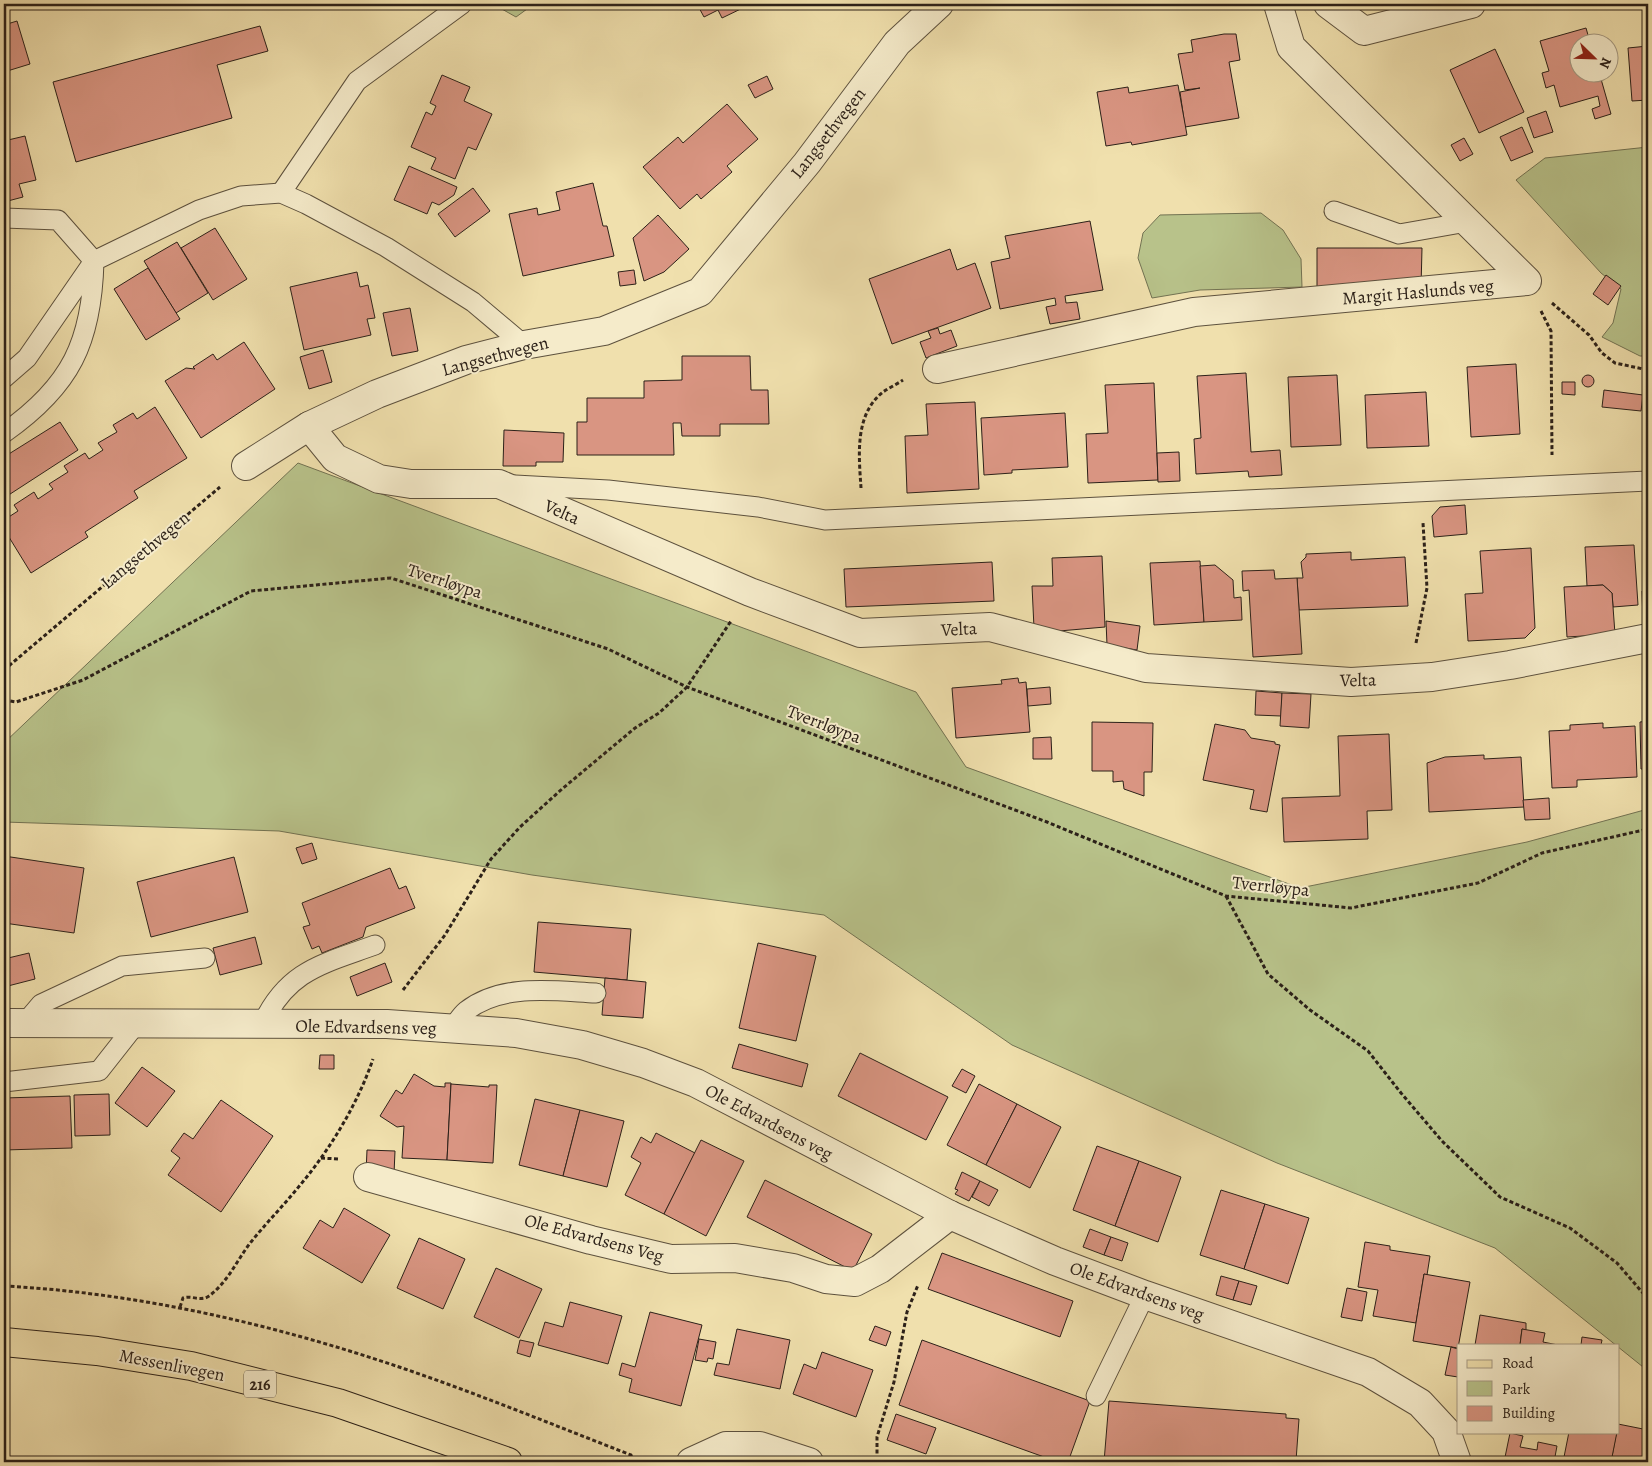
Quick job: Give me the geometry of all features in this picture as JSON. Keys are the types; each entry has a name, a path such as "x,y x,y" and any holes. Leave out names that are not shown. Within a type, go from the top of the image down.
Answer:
{"main road":[{"name":"Messenlivegen","path":"4,1342 97,1351 190,1366 338,1403 508,1462"}],"street":[{"name":"Langsethvegen","path":"246,466 310,426 377,394 466,360 524,345 604,331 700,292 807,163 897,43 939,4"},
{"name":"Margit Haslunds veg","path":"1278,4 1291,47 1527,281"},
{"path":"1328,4 1364,31 1471,4"},
{"name":"Margit Haslunds veg","path":"937,369 1194,312 1527,281"},
{"name":"Velta","path":"310,426 335,458 379,478 411,484 499,484 750,592 860,633 990,627 1146,668 1351,682 1432,676 1510,665 1648,638"},
{"name":"Ole Edvardsens veg","path":"14,1023 387,1024 516,1033 582,1045 643,1062 696,1083 942,1222 1368,1372 1420,1403 1446,1430 1457,1462"},
{"name":"Ole Edvardsens Veg","path":"368,1177 591,1240 671,1259 735,1258 793,1268 826,1279 856,1282 880,1269 942,1222"},
{"path":"691,1462 726,1446 760,1446 809,1462"}],"lane":[{"path":"281,194 356,81 462,4"},
{"path":"4,378 27,358 94,261 199,210 241,196 281,194 306,204 394,252 473,302 524,345"},
{"path":"1334,211 1399,234 1467,222"},
{"path":"4,218 58,220 94,261 93,296 87,327 78,352 58,382 34,409 4,432"},
{"path":"499,484 608,490 758,507 825,520 1648,481"},
{"path":"262,1025 271,1004 282,990 313,968 375,945"},
{"path":"14,1023 41,1004 122,966 205,958"},
{"path":"451,1029 466,1012 492,998 518,990 596,993"},
{"path":"4,1082 99,1071 136,1024"},
{"path":"1096,1396 1145,1295"}],"path":[{"path":"1527,281 1588,334 1602,353 1622,366 1648,370"},
{"path":"1527,281 1551,331 1552,486"},
{"path":"864,518 858,447 864,423 871,407 882,393 909,377"},
{"name":"Langsethvegen","path":"4,670 246,466"},
{"path":"1409,678 1427,588 1422,512 1423,491"},
{"name":"Tverrløypa","path":"4,700 16,702 83,680 252,591 391,578 608,649 688,687 1047,822 1226,896 1351,908 1478,883 1542,853 1648,829"},
{"path":"180,1307 183,1298 203,1299 218,1288 250,1243 302,1184 321,1158 366,1079 378,1040 387,1024 392,1007 409,979 445,935 490,859 562,789 635,728 659,713 688,687 750,592"},
{"path":"1226,896 1268,974 1310,1010 1368,1051 1400,1094 1436,1134 1500,1197 1570,1228 1617,1263 1648,1299"},
{"path":"877,1460 877,1437 894,1382 907,1312 942,1222"},
{"path":"4,1286 180,1307 306,1338 407,1369 631,1455 633,1462"}],"green space":[{"path":"493,4 534,4 516,17"},
{"path":"1648,147 1648,356 1640,356 1602,337 1613,323 1621,289 1601,273 1516,180 1545,158"},
{"path":"1261,213 1283,230 1301,259 1302,287 1200,290 1152,298 1138,258 1143,233 1160,215"},
{"path":"298,463 916,692 966,767 1300,888 1527,842 1648,809 1648,1371 1620,1348 1620,1344 1614,1344 1495,1248 1277,1163 1012,1045 824,915 532,875 279,831 4,822 4,743"}],"building":[{"path":"697,4 751,4 722,18 718,10 704,17"},
{"path":"17,21 30,64 4,72 4,25"},
{"path":"260,26 268,51 217,65 232,118 76,162 53,82"},
{"path":"1586,28 1587,32 1572,32"},
{"path":"1570,33 1570,82 1602,82 1611,114 1595,119 1592,109 1600,106 1598,96 1560,107 1554,85 1546,88 1542,73 1549,71 1540,41"},
{"path":"1224,34 1236,34 1240,60 1229,62 1239,118 1185,127 1180,92 1200,88 1185,90 1178,54 1193,52 1191,40"},
{"path":"1648,46 1648,100 1632,101 1628,48"},
{"path":"1495,49 1524,112 1479,133 1450,70"},
{"path":"442,75 470,87 464,101 492,114 476,150 468,147 455,179 431,169 436,158 411,147 426,112 432,115 436,106 430,103"},
{"path":"767,76 773,89 755,98 748,85"},
{"path":"1178,85 1187,135 1132,145 1131,142 1106,146 1097,92 1128,87 1129,93"},
{"path":"727,104 758,139 727,166 732,172 701,199 697,194 680,209 643,167 678,137 683,143"},
{"path":"1546,111 1553,132 1534,138 1527,118"},
{"path":"4,124 8,140 25,136 36,180 19,184 23,197 4,202"},
{"path":"1522,127 1533,152 1511,161 1500,137"},
{"path":"1464,138 1473,154 1460,161 1451,145"},
{"path":"409,166 457,187 454,195 439,205 432,202 427,214 394,200"},
{"path":"593,183 603,226 607,226 614,256 523,276 509,214 537,208 538,215 560,210 556,192"},
{"path":"473,188 490,211 455,237 438,214"},
{"path":"658,215 689,249 664,272 644,281 633,238"},
{"path":"1090,221 1103,290 1065,296 1066,303 1077,302 1080,319 1050,324 1046,307 1056,305 1055,298 1000,309 991,262 1010,258 1005,236"},
{"path":"215,228 247,279 213,300 181,248"},
{"path":"177,242 208,293 176,313 144,261"},
{"path":"1317,248 1422,248 1421,288 1317,288"},
{"path":"950,249 957,270 975,263 991,308 892,344 869,279"},
{"path":"148,268 180,319 146,340 114,289"},
{"path":"634,270 636,284 620,286 618,272"},
{"path":"357,272 360,287 368,285 375,318 367,319 371,335 304,350 290,287"},
{"path":"1606,275 1621,286 1608,305 1593,294"},
{"path":"410,308 418,351 392,356 383,313"},
{"path":"938,328 940,334 951,330 957,346 926,358 920,342 931,338 928,331"},
{"path":"244,342 275,389 201,438 165,381 186,368 195,369 193,367 213,354 217,360"},
{"path":"323,350 332,382 309,389 300,357"},
{"path":"682,356 750,356 751,390 768,390 769,424 720,424 720,436 682,436 681,423 673,423 674,455 577,455 577,422 587,422 587,398 644,398 644,381 682,380"},
{"path":"1516,364 1520,434 1471,437 1467,367"},
{"path":"1246,373 1251,452 1280,450 1282,475 1249,477 1248,471 1196,474 1194,439 1201,438 1197,376"},
{"path":"1337,375 1341,445 1291,447 1288,377"},
{"path":"1588,375 1594,381 1588,387 1582,381"},
{"path":"1562,382 1575,382 1575,395 1562,394"},
{"path":"1154,383 1158,480 1088,483 1086,434 1108,433 1105,385"},
{"path":"1604,390 1643,395 1641,411 1602,407"},
{"path":"1426,392 1429,446 1367,448 1365,395"},
{"path":"975,402 979,489 907,493 905,436 928,435 926,404"},
{"path":"155,407 187,458 134,491 138,498 85,532 88,537 31,573 4,529 4,520 18,511 14,505 34,492 38,499 53,489 49,484 68,472 64,466 85,453 89,459 103,450 98,443 117,432 113,425 133,413 137,419"},
{"path":"1065,413 1068,467 1012,470 1012,473 984,475 981,418"},
{"path":"60,422 78,450 4,498 4,457"},
{"path":"504,430 564,433 563,462 536,462 536,466 503,466"},
{"path":"1179,452 1180,481 1158,482 1157,453"},
{"path":"1465,505 1467,534 1434,537 1432,516 1440,507"},
{"path":"1634,545 1638,605 1613,607 1612,593 1603,585 1587,586 1585,547"},
{"path":"1531,548 1535,628 1525,638 1468,641 1465,594 1483,593 1480,551"},
{"path":"1351,552 1351,560 1405,557 1408,606 1299,610 1297,578 1303,578 1301,562 1306,557 1306,554"},
{"path":"1102,556 1105,627 1059,631 1034,628 1032,586 1053,586 1052,558"},
{"path":"1200,561 1204,622 1154,625 1150,563"},
{"path":"992,562 994,601 846,607 844,569"},
{"path":"1215,565 1233,580 1234,598 1241,597 1242,620 1204,622 1200,566"},
{"path":"1274,570 1275,579 1297,578 1302,654 1253,657 1249,590 1243,591 1242,571"},
{"path":"1603,585 1612,593 1615,634 1567,637 1564,587"},
{"path":"1642,591 1648,591 1648,622 1643,622"},
{"path":"1106,621 1140,626 1137,650 1107,645"},
{"path":"1018,678 1019,683 1026,682 1030,732 956,738 952,688 1002,684 1001,680"},
{"path":"1050,687 1051,704 1028,706 1027,689"},
{"path":"1256,691 1282,693 1281,716 1255,715"},
{"path":"1282,693 1311,694 1309,728 1280,726"},
{"path":"1648,721 1648,769 1641,769 1640,722"},
{"path":"1092,722 1153,723 1152,772 1144,772 1144,796 1124,789 1123,781 1113,782 1113,771 1092,771"},
{"path":"1603,723 1603,728 1635,726 1637,777 1577,780 1577,787 1552,788 1549,731 1570,730 1570,725"},
{"path":"1215,724 1245,730 1251,738 1275,742 1275,744 1280,745 1267,812 1250,809 1254,790 1203,780"},
{"path":"1389,734 1392,810 1367,811 1368,839 1284,842 1282,798 1340,796 1338,736"},
{"path":"1051,737 1052,759 1033,759 1033,738"},
{"path":"1484,755 1484,759 1521,757 1524,807 1429,812 1427,763 1445,757"},
{"path":"1549,798 1550,819 1525,820 1523,800"},
{"path":"312,843 317,859 302,864 296,848"},
{"path":"4,856 84,868 74,933 4,923"},
{"path":"234,857 248,912 151,937 137,882"},
{"path":"390,868 399,889 406,886 415,908 366,927 363,937 322,953 319,946 312,949 303,927 310,925 302,903"},
{"path":"538,922 631,929 627,980 534,972"},
{"path":"255,937 262,964 220,975 213,948"},
{"path":"758,943 816,956 796,1041 739,1028"},
{"path":"29,953 35,979 4,987 4,959"},
{"path":"385,963 392,982 357,996 350,977"},
{"path":"605,978 646,982 643,1018 602,1015"},
{"path":"739,1044 808,1064 802,1087 732,1068"},
{"path":"860,1053 948,1097 926,1140 838,1096"},
{"path":"320,1055 334,1055 334,1069 319,1069"},
{"path":"142,1067 175,1091 147,1127 115,1103"},
{"path":"962,1069 975,1076 966,1093 952,1086"},
{"path":"414,1074 434,1086 445,1087 445,1083 451,1083 447,1160 402,1158 404,1126 397,1127 380,1116 396,1090 402,1094"},
{"path":"451,1084 489,1087 489,1085 497,1085 493,1163 447,1160"},
{"path":"979,1084 1017,1104 986,1165 947,1145"},
{"path":"109,1094 110,1135 75,1136 74,1095"},
{"path":"70,1096 72,1148 4,1150 4,1098"},
{"path":"535,1099 580,1110 563,1176 519,1165"},
{"path":"221,1100 273,1136 221,1212 168,1175 180,1158 171,1151 184,1133 193,1139"},
{"path":"1017,1104 1061,1127 1030,1188 986,1165"},
{"path":"580,1110 624,1121 607,1187 563,1176"},
{"path":"656,1133 695,1153 664,1214 625,1195 641,1163 631,1157 641,1137 651,1143"},
{"path":"701,1140 744,1161 706,1236 664,1214"},
{"path":"1097,1146 1139,1161 1115,1226 1073,1210"},
{"path":"367,1150 395,1151 394,1174 366,1173"},
{"path":"1139,1161 1181,1177 1158,1242 1115,1226"},
{"path":"962,1172 980,1181 969,1201 955,1194 958,1190 955,1189"},
{"path":"765,1180 872,1234 853,1271 747,1217"},
{"path":"980,1181 998,1190 989,1206 972,1197"},
{"path":"1221,1190 1265,1204 1244,1269 1200,1255"},
{"path":"1265,1204 1309,1218 1288,1284 1244,1269"},
{"path":"344,1208 390,1235 362,1283 303,1248 320,1220 333,1228"},
{"path":"1090,1229 1111,1237 1104,1255 1083,1247"},
{"path":"1111,1237 1128,1243 1122,1261 1104,1255"},
{"path":"419,1238 465,1259 443,1309 397,1288"},
{"path":"1365,1242 1390,1246 1390,1250 1430,1256 1427,1275 1424,1274 1416,1323 1373,1316 1378,1290 1358,1287"},
{"path":"942,1253 1073,1301 1060,1337 928,1289"},
{"path":"496,1268 542,1289 519,1338 474,1317"},
{"path":"1424,1274 1470,1282 1457,1348 1413,1341"},
{"path":"1221,1276 1239,1281 1233,1300 1216,1295"},
{"path":"1239,1281 1257,1286 1251,1305 1233,1300"},
{"path":"1347,1288 1367,1292 1362,1321 1341,1317"},
{"path":"570,1302 622,1316 608,1364 538,1345 545,1322 563,1327"},
{"path":"650,1312 702,1325 681,1406 629,1392 632,1379 619,1375 622,1363 635,1367"},
{"path":"1480,1315 1526,1323 1526,1330 1522,1329 1520,1344 1475,1344"},
{"path":"875,1326 891,1332 886,1346 869,1340"},
{"path":"737,1329 790,1340 780,1389 714,1375 717,1363 729,1365"},
{"path":"1522,1329 1545,1333 1543,1342 1553,1344 1520,1344"},
{"path":"1582,1337 1602,1340 1601,1344 1581,1344"},
{"path":"699,1339 716,1342 713,1359 708,1358 707,1362 695,1360"},
{"path":"520,1340 534,1343 530,1357 517,1353"},
{"path":"922,1340 1090,1401 1068,1462 1058,1462 899,1405"},
{"path":"1451,1347 1457,1349 1457,1377 1445,1375"},
{"path":"822,1352 873,1370 856,1417 793,1394 804,1364 816,1369"},
{"path":"1109,1401 1286,1414 1286,1418 1299,1419 1296,1461 1104,1462"},
{"path":"896,1414 936,1428 926,1454 887,1440"},
{"path":"1620,1424 1648,1430 1648,1462 1611,1462 1616,1434 1620,1434"},
{"path":"1510,1434 1523,1436 1520,1447 1537,1450 1538,1442 1557,1446 1554,1462 1504,1462"},
{"path":"1569,1434 1617,1434 1611,1462 1563,1462"}]}
